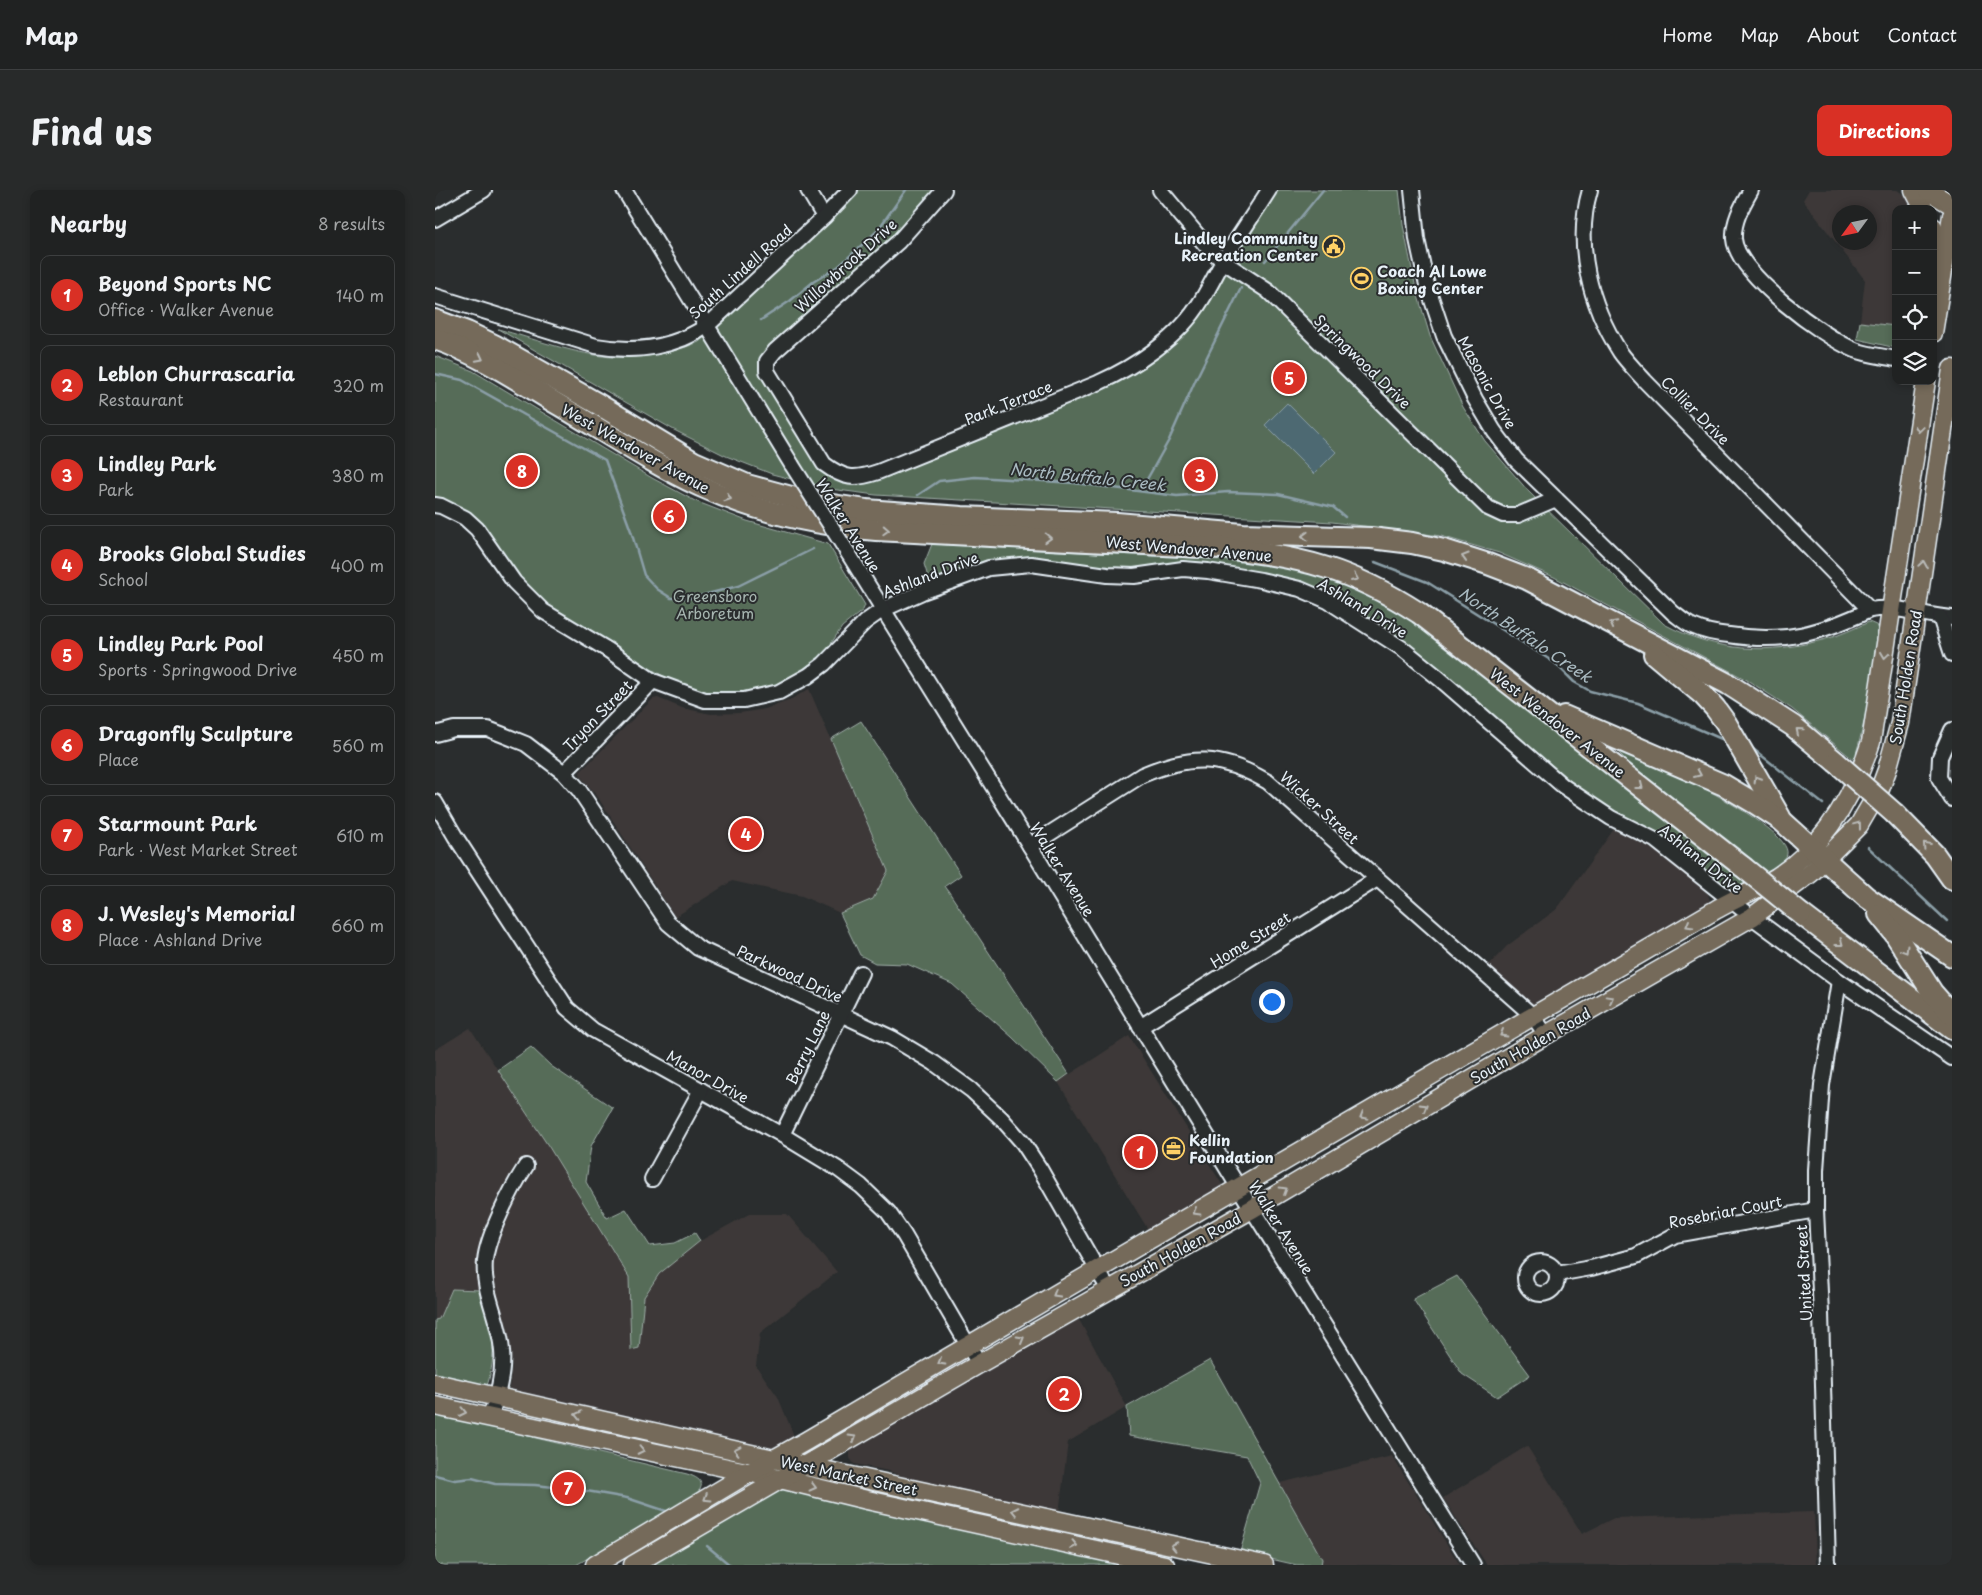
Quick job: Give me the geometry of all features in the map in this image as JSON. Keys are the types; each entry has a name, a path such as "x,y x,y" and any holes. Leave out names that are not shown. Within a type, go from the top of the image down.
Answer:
{"highway":[{"name":"West Wendover Avenue","path":"435,320 494,345 598,404 694,462 747,485 775,494 835,507 866,510 972,517 1117,523 1243,534 1371,538 1411,543 1444,550 1488,564 1527,579 1728,684 1793,726 1895,814 1935,855 1952,879"},
{"name":"West Wendover Avenue","path":"435,339 492,365 699,486 784,516 837,527 876,530 1223,548 1271,554 1330,568 1375,586 1419,613 1801,914 1952,1029"},
{"path":"1633,635 1703,695 1715,708 1736,740 1782,821"},
{"path":"1533,701 1612,738 1724,785 1782,821 1865,897 1952,956"},
{"path":"1865,897 1895,934 1932,992 1952,1015"}],"main road":[{"path":"1914,190 1922,205"},
{"path":"1927,190 1952,206"},
{"path":"1937,308 1952,215"},
{"path":"1937,240 1945,259"},
{"name":"South Holden Road","path":"633,1565 979,1364 1252,1209 1547,1035 1752,918 1819,855 1859,825 1869,809 1887,770 1900,724 1952,369"},
{"name":"South Holden Road","path":"595,1565 749,1472 775,1459 1533,1016 1777,876 1819,855 1825,832 1848,797 1865,761 1871,742 1879,703 1925,385"},
{"name":"West Market Street","path":"435,1383 805,1466 1259,1564"},
{"name":"West Market Street","path":"435,1406 749,1472 867,1500 1165,1565"}],"street":[{"path":"435,219 484,190"},
{"name":"Walker Avenue","path":"624,190 792,465 1030,846 1473,1565"},
{"path":"808,190 825,217"},
{"name":"South Lindell Road","path":"435,296 596,346 617,350 652,347 676,342 697,333 708,325 825,217 850,190"},
{"name":"Willowbrook Drive","path":"787,340 898,242 944,190"},
{"name":"Springwood Drive","path":"1161,190 1209,249 1223,261 1268,291 1488,508 1503,515 1518,515 1555,499"},
{"name":"Park Terrace","path":"787,340 767,361 767,371 824,464 838,474 852,478 866,476 1117,374 1159,346 1201,303 1223,261 1269,190"},
{"name":"Masonic Drive","path":"1412,190 1417,239 1427,285 1444,336 1475,399 1494,431 1516,460 1673,613 1692,626 1720,634 1747,638 1775,639 1817,631 1870,610 1892,607 1946,618"},
{"name":"Collier Drive","path":"1590,190 1583,228 1585,257 1594,297 1605,325 1621,353 1645,381 1870,610"},
{"path":"1751,190 1735,221 1734,240 1739,257 1795,314 1822,333 1866,354 1892,358"},
{"name":"Ashland Drive","path":"435,505 465,518 477,529 514,582 543,611 608,650 653,681 705,700 744,700 779,692 808,676 824,664 865,622 882,610 922,592 989,568 1031,564 1107,575 1134,576 1183,569 1208,571 1261,580 1300,589 1328,601 1403,649 1440,678 1563,786 1611,818 1655,840 1752,918 1839,981 1952,1058"},
{"path":"1946,618 1952,651"},
{"name":"Tryon Street","path":"564,773 653,681"},
{"name":"Parkwood Drive","path":"435,734 454,729 489,729 526,744 564,773 595,812 668,923 683,937 698,948 893,1038 971,1090 1001,1118 1023,1143 1040,1169 1109,1290"},
{"path":"1952,730 1940,757 1939,778 1952,799"},
{"name":"Wicker Street","path":"1030,846 1142,775 1178,762 1217,761 1250,772 1268,782 1533,1016 1547,1035"},
{"name":"Manor Drive","path":"435,802 455,836 567,1008 593,1030 782,1135 839,1169 861,1186 888,1212 904,1235 979,1364"},
{"name":"Home Street","path":"1140,1027 1377,879"},
{"name":"Berry Lane","path":"782,1135 861,972"},
{"name":"United Street","path":"1828,1565 1816,1210 1817,1153 1822,1085 1839,981"},
{"path":"652,1179 701,1090"},
{"path":"490,1418 497,1396 503,1365 502,1349 488,1293 485,1261 490,1237 519,1176 526,1166"},
{"name":"Rosebriar Court","path":"1557,1274 1591,1268 1636,1256 1675,1235 1816,1210"}],"shaded area":[{"path":"1809,190 1897,190 1906,196 1913,205 1892,205 1892,326 1860,322 1865,280 1842,250 1877,250 1877,205 1832,205 1832,237 1803,200"},
{"path":"809,689 888,872 873,899 840,913 802,896 732,881 675,917 597,796 581,777 580,772 653,699 658,698 682,708 711,714 740,713 765,709 788,701"},
{"path":"1614,829 1658,852 1679,868 1708,894 1710,901 1708,906 1537,1004 1531,1004 1487,967 1507,946 1557,909"},
{"path":"470,1028 549,1147 629,1277 631,1350 639,1348 644,1297 659,1274 700,1241 749,1214 787,1214 837,1272 760,1333 756,1366 778,1397 794,1436 775,1449 769,1450 515,1395 509,1388 512,1364 509,1340 493,1281 492,1264 496,1246 521,1187 536,1165 531,1158 513,1170 488,1226 480,1248 478,1265 480,1290 452,1289 439,1319 435,1320 435,1050"},
{"path":"1129,1036 1223,1186 1149,1231 1058,1082"},
{"path":"1078,1318 1127,1407 1068,1442 1059,1513 920,1484 889,1471 854,1464 850,1458 853,1446"},
{"path":"1527,1446 1582,1534 1614,1518 1814,1512 1816,1565 1487,1565 1443,1498"},
{"path":"1392,1456 1460,1565 1321,1565 1322,1559 1280,1483"}],"green space":[{"path":"859,190 936,190 902,230 765,352 759,367 761,374 821,471 844,482 856,484 867,483 1161,351 1275,190 1399,190 1403,225 1416,289 1430,336 1463,407 1485,441 1529,492 1664,624 1703,640 1743,648 1763,649 1805,644 1826,639 1869,622 1876,625 1879,632 1866,713 1854,760 1792,709 1747,680 1554,577 1499,553 1441,536 1332,522 876,495 830,489 772,474 726,456 674,430 498,329 574,351 621,357 645,356 671,351 699,342 828,222"},
{"path":"1860,322 1892,326 1892,347 1857,339"},
{"name":"Greensboro Arboretum","path":"435,356 473,371 652,478 695,501 747,521 828,544 865,605 863,610 842,627 820,660 805,672 774,689 743,695 711,694 681,687 540,601 526,587 491,538 470,513 456,504 435,498"},
{"path":"932,544 1247,561 1293,568 1354,588 1414,621 1748,882 1737,888 1720,883 1686,853 1667,840 1610,809 1578,787 1429,661 1360,613 1324,593 1186,565 1133,568 1091,567 1022,559 991,560 929,580 924,564"},
{"path":"861,721 961,875 945,886 1069,1074 1058,1082 1012,1037 952,984 907,964 875,963 860,955 840,913 873,899 888,871 831,739"},
{"path":"1621,746 1715,794 1767,827 1782,842 1787,854 1786,857 1767,872 1640,774 1618,752"},
{"path":"531,1047 551,1066 613,1108 591,1146 586,1182 607,1218 626,1209 650,1246 675,1243 695,1233 700,1241 659,1274 644,1297 639,1348 631,1350 629,1277 549,1147 498,1070"},
{"path":"1457,1276 1530,1375 1497,1397 1462,1374 1413,1299"},
{"path":"452,1289 480,1290 491,1332 493,1353 489,1380 484,1389 435,1379 435,1320 439,1319"},
{"path":"1210,1360 1322,1559 1321,1565 1297,1565 1240,1552 1260,1483 1247,1456 1129,1436 1127,1407"},
{"path":"435,1414 687,1474 698,1479 701,1488 690,1499 576,1565 435,1565"},
{"path":"782,1489 1126,1565 649,1565"}],"water":[{"path":"1287,403 1336,452 1314,474 1265,425"}],"waterway":[{"path":"761,320 790,301 813,282 839,266 877,231 906,190"},
{"path":"1265,261 1323,190"},
{"path":"1141,490 1169,440 1196,379 1241,288"},
{"name":"North Buffalo Creek","path":"435,374 462,380 605,460 631,531 644,575 657,589 671,598 692,598 738,586 813,549"},
{"name":"North Buffalo Creek","path":"918,495 939,481 975,477 1074,483 1177,496 1228,492 1278,494 1333,507 1345,517"},
{"name":"North Buffalo Creek","path":"1375,562 1427,582 1555,663 1574,682 1590,691 1638,703 1724,740"},
{"name":"North Buffalo Creek","path":"1752,748 1823,804"},
{"name":"North Buffalo Creek","path":"1868,847 1947,921"},
{"path":"435,1475 455,1480 472,1478 495,1484 535,1485 581,1490 627,1498 669,1512"},
{"path":"707,1546 730,1565"}],"place":[{"name":"Lindley Community Recreation Center","path":"1334,246"},
{"name":"Coach Al Lowe Boxing Center","path":"1361,279"},
{"name":"Lindley Park Pool","path":"1289,378"},
{"name":"J. Wesley's Memorial","path":"522,471"},
{"name":"Lindley Park","path":"1200,475"},
{"name":"Dragonfly Sculpture","path":"669,516"},
{"name":"Brooks Global Studies","path":"746,834"},
{"name":"Kellin Foundation","path":"1173,1148"},
{"name":"Beyond Sports NC","path":"1140,1152"},
{"name":"Leblon Churrascaria","path":"1064,1394"},
{"name":"Starmount Park","path":"568,1488"}]}
